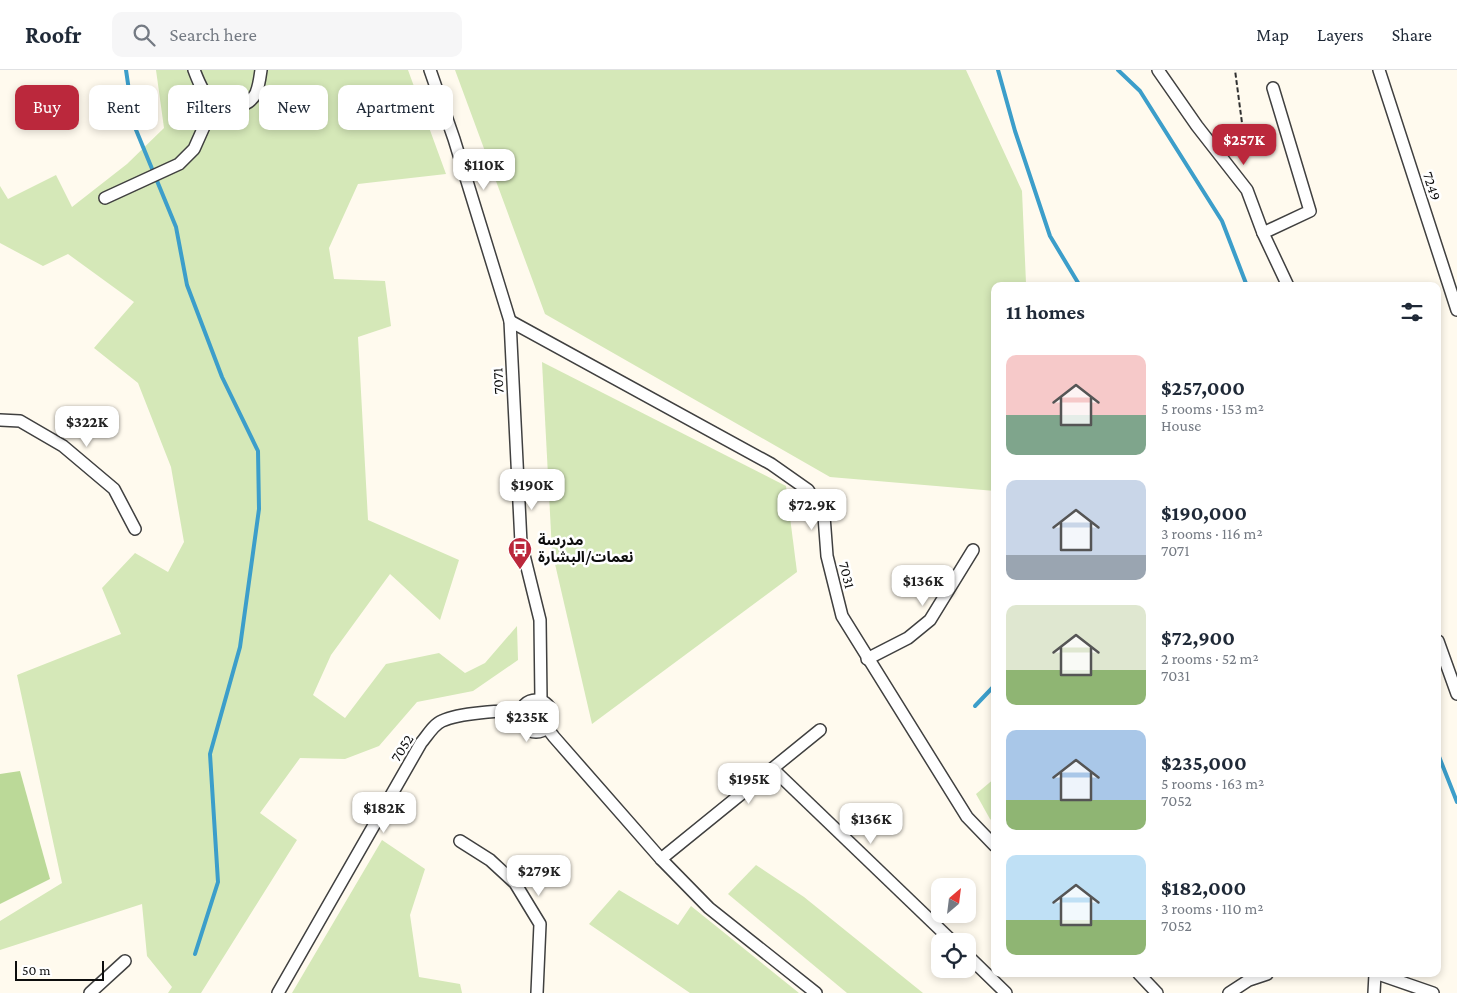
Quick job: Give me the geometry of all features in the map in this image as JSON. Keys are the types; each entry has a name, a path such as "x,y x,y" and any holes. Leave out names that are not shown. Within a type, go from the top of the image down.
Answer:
{"street":[{"path":"194,70 200,85"},
{"path":"249,100 255,95 261,70"},
{"name":"7071","path":"430,70 454,139 510,321 521,543 540,620 541,700"},
{"path":"1158,70 1221,158 1247,190 1263,233 1286,282"},
{"name":"7249","path":"1379,70 1457,310"},
{"path":"1263,233 1310,211 1273,88"},
{"path":"105,198 180,164 194,149 203,130"},
{"name":"7031","path":"510,321 771,464 808,490 824,516 827,556 842,616 967,817 991,842"},
{"path":"0,420 20,421 64,446 114,488 135,529"},
{"path":"867,659 908,638 930,620 973,550"},
{"path":"1441,649 1457,694"},
{"path":"541,700 550,706 552,711 551,723 547,728 538,732 528,730 521,723 520,712 524,704 529,701 541,700"},
{"name":"7052","path":"278,993 421,743 441,721 462,716 510,711 520,712"},
{"path":"547,728 661,859 709,908 816,993"},
{"path":"661,859 820,730"},
{"path":"773,768 944,933"},
{"path":"460,841 490,860 515,882 540,924 537,993"},
{"path":"90,993 126,961"},
{"path":"976,964 1006,993"},
{"path":"1142,977 1157,993"},
{"path":"1229,993 1248,980 1258,977"},
{"path":"1374,993 1376,977"},
{"path":"1395,977 1407,979 1433,993"}],"path":[{"path":"1221,158 1242,123 1235,70"}],"green space":[{"path":"156,70 408,70 413,85 338,85 338,130 430,130 446,174 358,184 329,248 334,279 385,281 391,326 358,337 368,520 459,560 440,620 390,574 331,655 313,695 345,718 386,664 439,653 465,673 485,663 517,626 518,660 473,691 417,702 379,746 345,759 300,758 260,813 297,840 201,993 168,993 172,987 147,956 142,904 0,950 0,921 62,883 17,675 121,634 102,588 135,553 168,572 184,542 171,467 138,383 94,348 134,302 68,254 43,266 0,243 0,186 8,199 56,175 72,207 127,164 164,128"},
{"path":"455,70 966,70 1022,191 1026,282 991,282 991,491 830,477 545,314"},
{"path":"542,362 786,486 797,572 592,724 552,551"},
{"path":"20,771 50,879 0,904 0,774"},
{"path":"991,781 991,820 990,819 976,794"},
{"path":"382,840 425,869 410,915 419,977 460,984 462,993 292,993"},
{"path":"756,865 804,897 923,993 847,993 728,894"},
{"path":"619,890 678,925 691,906 799,993 690,993 589,924"}],"waterway":[{"path":"126,70 134,125 176,227 187,285 222,377 258,451 259,509 240,647 210,754 218,882 195,954"},
{"path":"998,70 1015,131 1050,236 1078,282"},
{"path":"1118,70 1140,91 1222,221 1245,282"},
{"path":"975,706 991,689"},
{"path":"1441,762 1457,802"}],"place":[{"name":"مدرسة نعمات/البشارة","path":"520,570"}]}
